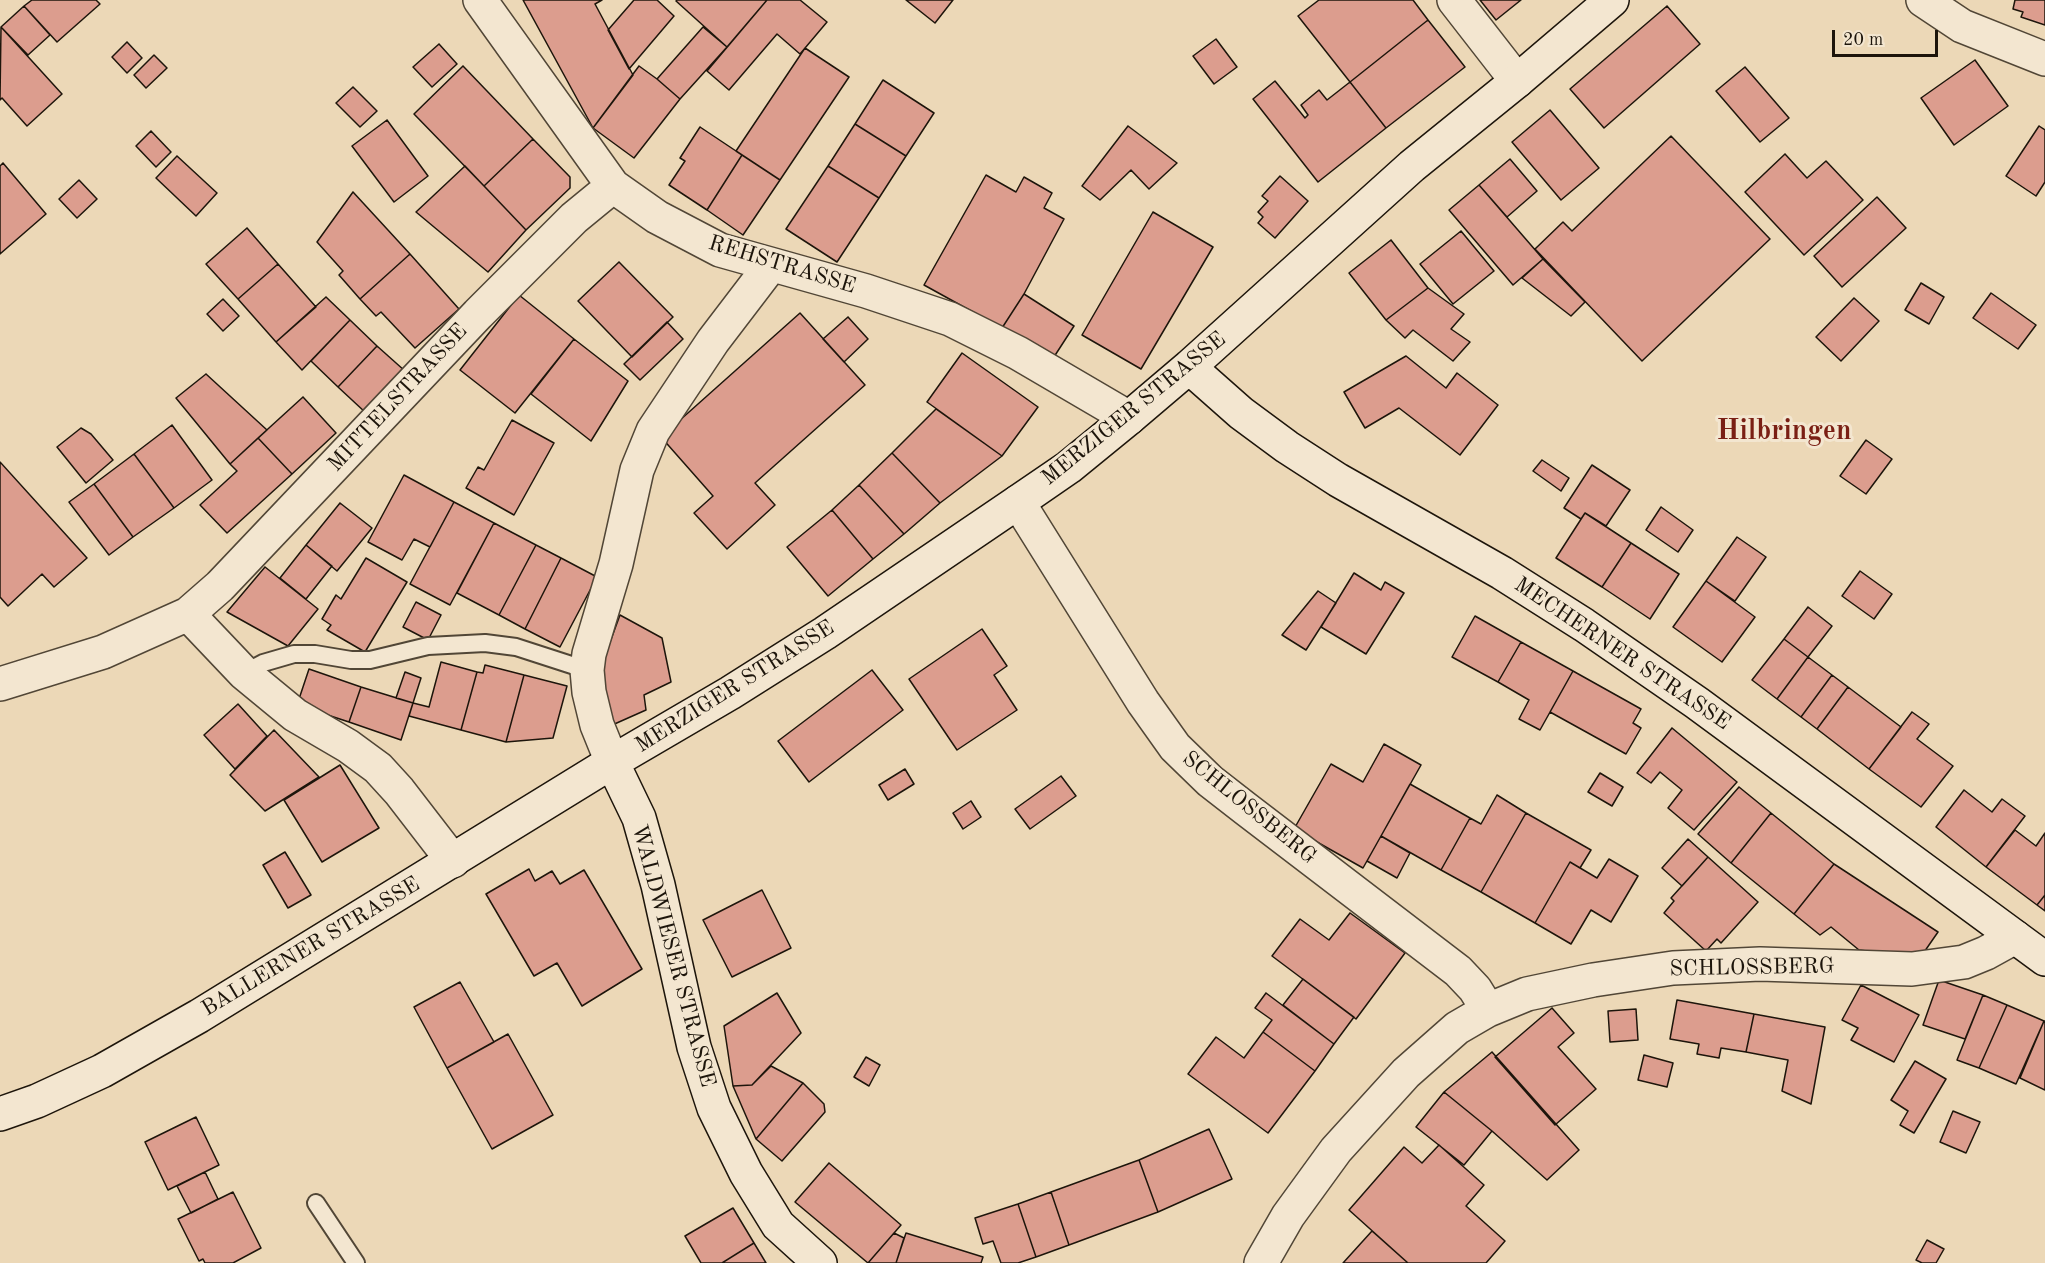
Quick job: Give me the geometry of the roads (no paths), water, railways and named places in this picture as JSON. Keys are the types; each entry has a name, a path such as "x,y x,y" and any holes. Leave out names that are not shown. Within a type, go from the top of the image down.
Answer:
{"street":[{"name":"REHSTRASSE","path":"480,0 613,186 657,217 720,250 866,291 950,319 1018,353 1129,418"},
{"path":"1454,0 1517,81"},
{"name":"MERZIGER STRASSE","path":"612,762 730,693 825,633 1069,467 1189,367 1412,166 1612,0"},
{"path":"1923,0 1962,26 2045,59"},
{"name":"MITTELSTRASSE","path":"0,684 103,652 188,614 220,586 478,314 574,218 613,186"},
{"path":"587,670 616,564 637,470 653,431 713,341 771,265"},
{"name":"MECHERNER STRASSE","path":"1189,367 1241,412 1287,447 1338,480 1502,573 1584,625 1697,703 2045,959"},
{"name":"SCHLOSSBERG","path":"1018,502 1143,702 1175,747 1210,781 1458,971 1475,988 1488,1010"},
{"path":"188,614 244,673 295,715 348,746 378,768 399,790 453,861"},
{"name":"WALDWIESER STRASSE","path":"587,670 589,692 597,725 639,818 658,885 694,1047 714,1108 746,1173 778,1225 820,1263"},
{"name":"BALLERNER STRASSE","path":"0,1114 37,1101 102,1071 199,1016 612,762"},
{"name":"SCHLOSSBERG","path":"1261,1263 1288,1216 1351,1133 1406,1073 1457,1028 1488,1010 1527,994 1593,980 1673,968 1760,964 1912,969 1964,962 2015,937"}],"lane":[{"path":"244,673 263,663 294,654 370,660 428,646 485,643 516,647 587,670"},
{"path":"316,1203 356,1263"}],"district":[{"name":"Hilbringen","path":"1784,432"}]}
